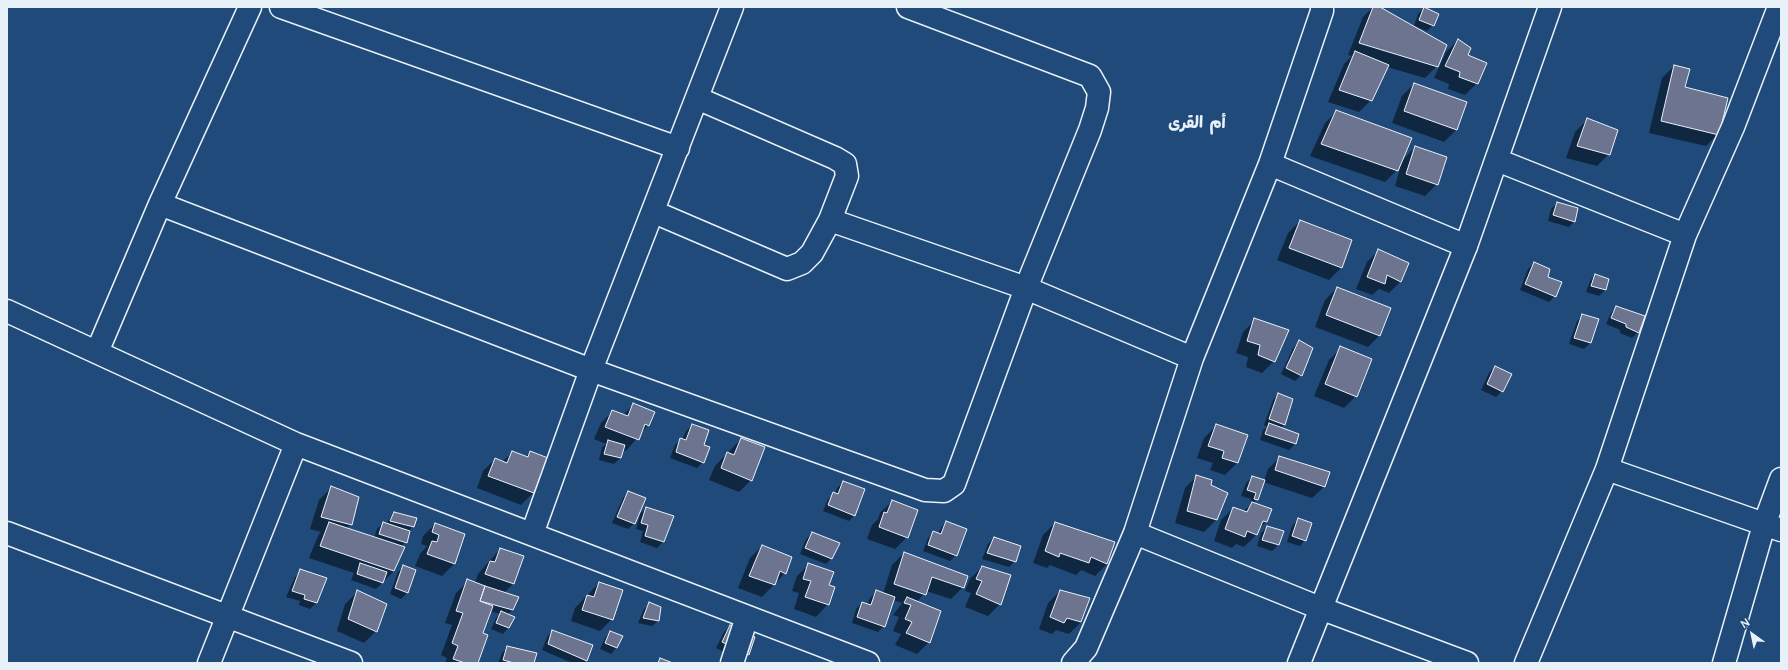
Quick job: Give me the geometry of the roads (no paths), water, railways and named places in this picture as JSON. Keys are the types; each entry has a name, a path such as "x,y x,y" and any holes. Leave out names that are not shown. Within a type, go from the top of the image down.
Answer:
{"street":[{"path":"97,352 160,204 250,7"},
{"path":"281,7 678,148"},
{"path":"532,534 591,370 654,212 732,7"},
{"path":"160,204 591,370 925,490 944,491 954,484 1026,288 1090,130 1097,108 1099,92 1090,76 908,7"},
{"path":"1073,663 1086,648 1135,533 1192,358 1270,164 1322,11 1322,7"},
{"path":"1299,663 1466,246 1550,7"},
{"path":"1526,663 1607,469 1685,236 1733,128 1779,7"},
{"path":"654,212 787,269 802,263 812,253 830,220 846,176 845,164 835,158 697,98"},
{"path":"1497,160 1685,236"},
{"path":"1270,164 1466,246"},
{"path":"830,220 1026,288 1192,358"},
{"path":"7,311 296,444 868,663"},
{"path":"209,663 296,444"},
{"path":"1607,469 1773,527"},
{"path":"1724,663 1773,527 1781,479"},
{"path":"7,533 351,663"},
{"path":"1135,533 1320,608 1466,663"},
{"path":"732,663 747,617"}],"district":[{"name":"أم القرى","path":"1197,125"}]}
